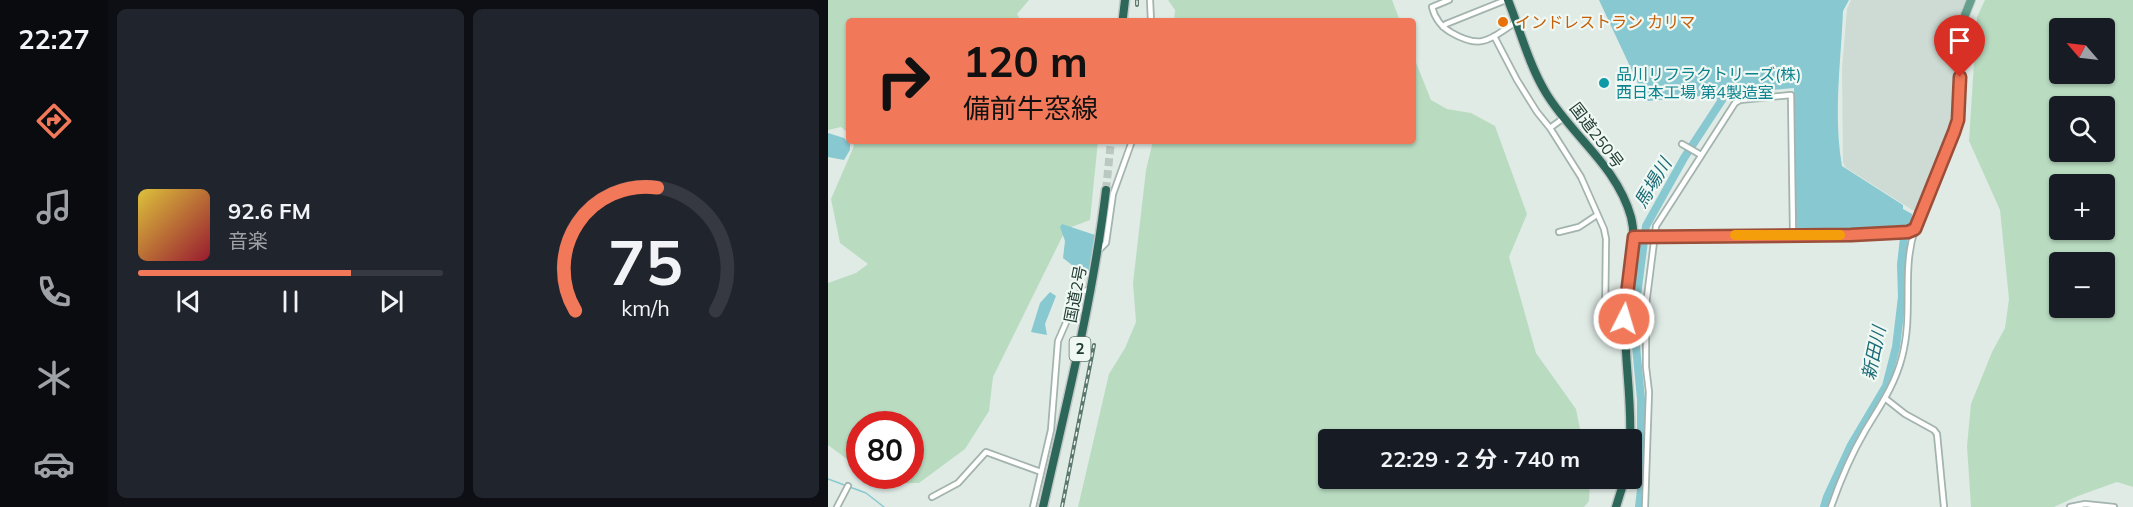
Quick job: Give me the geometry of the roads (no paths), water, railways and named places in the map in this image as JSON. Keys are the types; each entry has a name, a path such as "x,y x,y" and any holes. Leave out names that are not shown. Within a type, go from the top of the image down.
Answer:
{"highway":[{"path":"1123,17 1125,0"},
{"name":"国道250号","path":"1507,0 1539,80 1547,94 1609,173 1627,207 1636,237 1624,319 1630,429"},
{"name":"国道2号","path":"1043,507 1092,290 1106,190"},
{"path":"1616,507 1622,489"}],"main road":[{"path":"1636,237 1851,235 1913,230 1958,120 1961,34 1971,0"}],"street":[{"path":"1150,0 1151,18"},
{"path":"1449,0 1432,7 1437,21 1466,41 1481,42 1516,22"},
{"path":"1483,0 1486,7"},
{"path":"1443,27 1507,0"},
{"path":"1494,36 1517,80 1581,177 1604,229 1606,239 1605,319 1624,319"},
{"path":"1645,507 1650,392 1646,367 1646,305 1653,236 1656,226 1700,155 1735,103 1740,100 1791,95 1793,234"},
{"path":"1550,128 1565,117"},
{"path":"1098,251 1106,243 1113,194 1131,144"},
{"path":"1682,144 1700,155"},
{"path":"1559,232 1579,227 1597,215"},
{"path":"1831,507 1853,453 1892,388 1903,356 1908,324 1907,269 1913,230"},
{"path":"1033,507 1051,430 1059,336 1078,295 1082,291 1092,290"},
{"path":"1886,399 1937,434 1944,507"},
{"path":"932,497 958,483 986,452 1041,472"},
{"path":"837,507 846,489"},
{"path":"2070,507 2114,507"}],"water":[{"path":"1599,0 1849,0 1843,11 1838,89 1839,147 1842,166 1903,205 1903,209 1912,214 1911,227 1795,232 1794,88 1740,93 1734,100 1710,99 1711,95 1648,101"},
{"path":"828,133 844,138 846,144 850,144 850,150 844,160 828,157"},
{"path":"1062,224 1095,235 1091,269 1088,271 1077,269 1063,258 1065,241 1060,227"},
{"path":"1050,292 1056,296 1045,324 1047,335 1031,332 1040,303"}],"waterway":[{"name":"馬場川","path":"1639,507 1641,399 1635,336 1637,295 1646,226 1684,158 1722,100"},
{"name":"新田川","path":"1824,507 1851,445 1886,386 1896,347 1902,297 1901,265 1905,228"},
{"path":"828,479 866,493 884,507"}],"tunnel":[{"path":"1106,190 1111,144"}],"railway":[{"path":"1137,0 1137,5"},
{"path":"1062,507 1094,345"}],"place":[{"name":"インドレストラン カリマ","path":"1503,22"},
{"name":"品川リフラクトリーズ(株) 西日本工場 第4製造室","path":"1604,83"}]}
